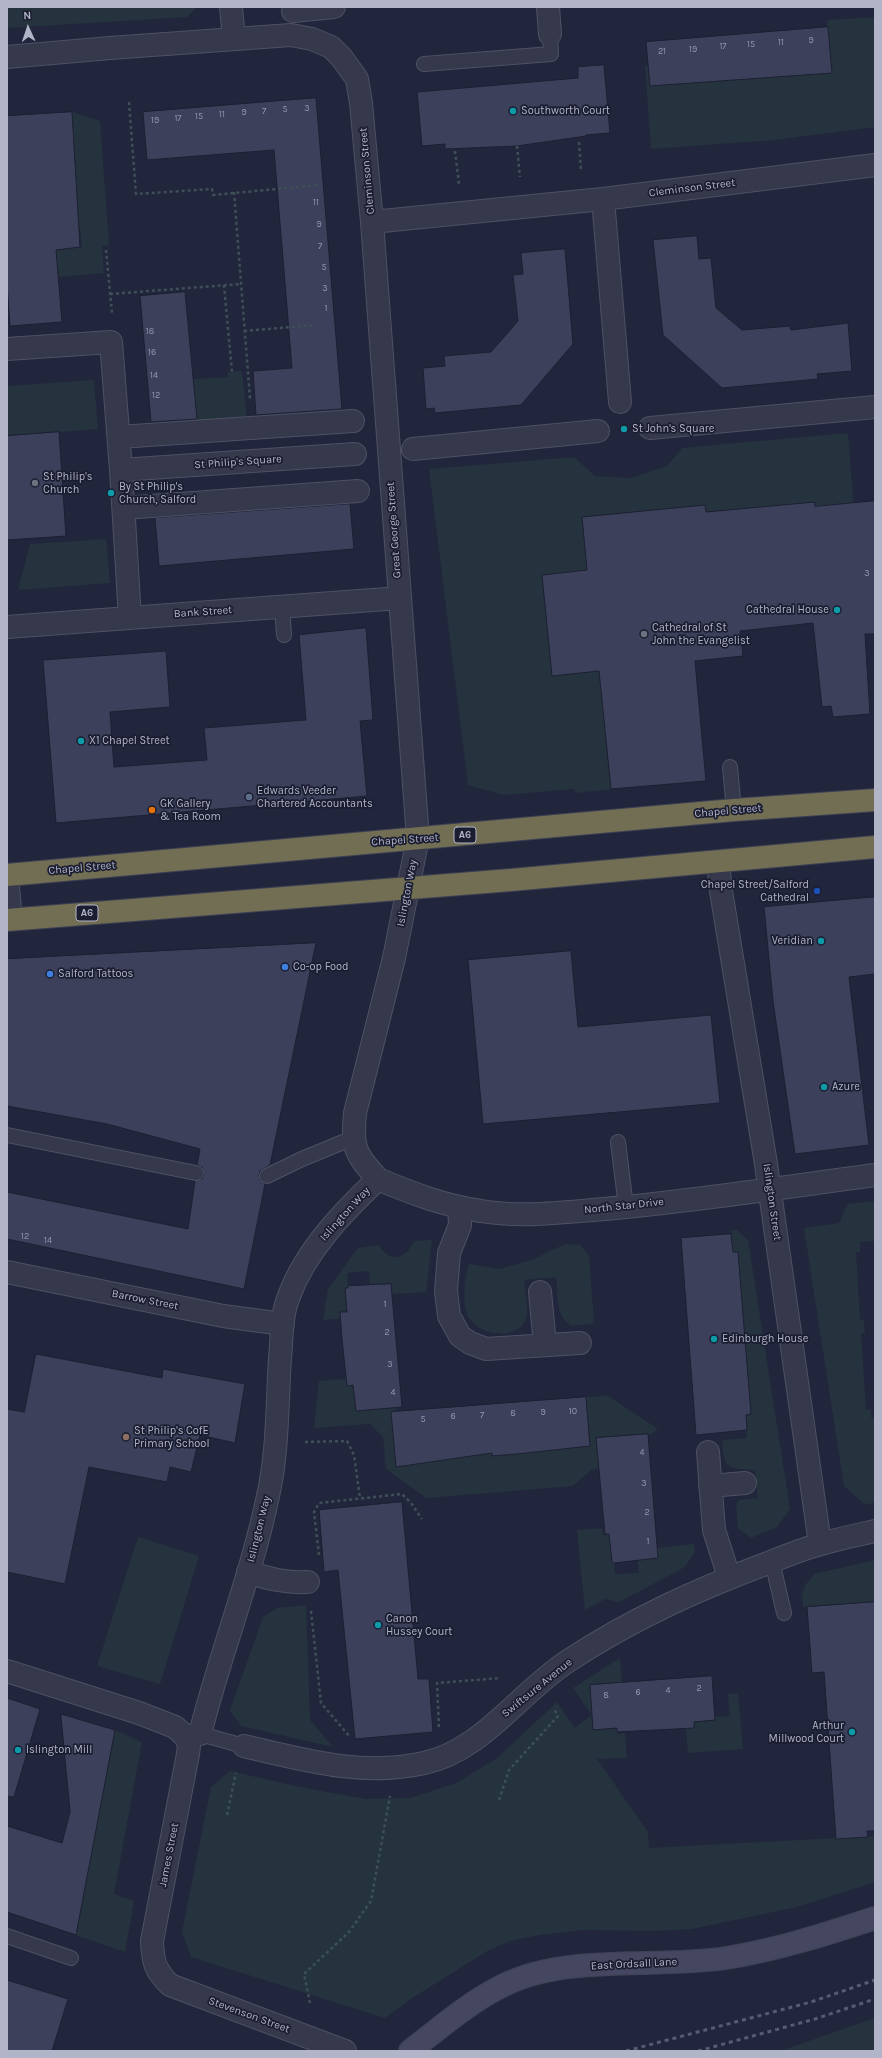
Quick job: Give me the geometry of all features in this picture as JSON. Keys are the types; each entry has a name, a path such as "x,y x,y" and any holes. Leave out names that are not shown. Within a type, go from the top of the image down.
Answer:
{"highway":[{"name":"Chapel Street","path":"7,876 734,810 875,800"},
{"name":"A6","path":"9,920 718,862 875,847"}],"main road":[{"name":"East Ordsall Lane","path":"410,2051 465,2008 502,1986 550,1970 726,1958 786,1945 875,1918"}],"street":[{"path":"232,7 234,39"},
{"path":"293,11 334,7"},
{"path":"548,7 550,34"},
{"name":"Cleminson Street","path":"7,57 234,39 291,36 312,39 331,47 342,58 357,79 361,103 372,222 602,199 875,165"},
{"path":"602,199 620,402"},
{"name":"Great George Street","path":"372,222 418,838"},
{"path":"17,348 111,342 124,508 130,618"},
{"path":"650,428 875,407"},
{"path":"119,437 353,420"},
{"path":"412,449 598,431"},
{"name":"St Philip's Square","path":"121,470 355,454"},
{"path":"124,508 358,491"},
{"name":"Bank Street","path":"7,627 400,598"},
{"name":"Islington Way","path":"193,1736 231,1628 258,1538 270,1488 283,1324 288,1296 310,1256 340,1216 378,1179 361,1160 353,1138 355,1113 394,958 418,838"},
{"name":"Islington Street","path":"718,862 720,891 756,1101 820,1544"},
{"path":"7,876 9,920"},
{"name":"North Star Drive","path":"378,1179 412,1193 459,1207 483,1212 539,1214 626,1207 769,1190 875,1175"},
{"path":"459,1207 460,1225 449,1253 446,1291 449,1316 460,1336 470,1343 486,1349 580,1342"},
{"name":"Barrow Street","path":"7,1272 223,1316 283,1324"},
{"path":"540,1292 545,1345"},
{"path":"708,1452 714,1530 729,1577"},
{"path":"710,1486 745,1483"},
{"name":"Swiftsure Avenue","path":"244,1746 322,1764 360,1768 395,1768 425,1763 456,1752 479,1736 564,1664 594,1644 678,1599 729,1577 820,1544 875,1531"},
{"name":"Islington Way","path":"248,1572 268,1579 291,1582 308,1582"},
{"path":"7,1671 139,1713 176,1727 193,1736"},
{"name":"James Street","path":"158,1973 152,1961 152,1942 186,1765 188,1746 193,1736"},
{"name":"Stevenson Street","path":"158,1973 170,1986 345,2051"}],"lane":[{"path":"424,64 551,54 550,34"},
{"path":"282,607 284,635"},
{"path":"730,766 734,810"},
{"path":"7,1135 196,1173"},
{"path":"267,1176 302,1159 353,1138"},
{"path":"618,1142 626,1207"},
{"path":"772,1561 784,1613"},
{"path":"193,1736 244,1746"},
{"path":"7,1936 71,1958"}],"path":[{"path":"129,102 136,194 212,188 213,195 319,185"},
{"path":"579,142 581,170"},
{"path":"517,146 520,177"},
{"path":"455,151 459,185"},
{"path":"234,192 250,407"},
{"path":"106,250 112,317 111,342"},
{"path":"110,294 241,284"},
{"path":"224,285 232,372"},
{"path":"244,331 316,325"},
{"path":"301,1443 347,1441 354,1455 360,1498"},
{"path":"319,1561 314,1512 319,1503 402,1494 411,1503 422,1519"},
{"path":"311,1608 321,1703 352,1739"},
{"path":"437,1732 439,1729 437,1683 504,1678"},
{"path":"499,1800 509,1770 558,1716 552,1707"},
{"path":"227,1815 238,1766"},
{"path":"310,2003 304,1974 349,1932 371,1901 388,1813 391,1789"}],"shaded area":[{"path":"7,7 197,7 187,17 7,28"},
{"path":"875,17 875,127 774,140 651,149 645,65 648,65 650,86 831,73 827,22 829,20"},
{"path":"72,112 100,121 109,245 102,246 104,273 58,277 56,250 82,247 80,228 49,230 45,170 76,168 74,145 43,136 73,133"},
{"path":"242,371 247,420 197,425 193,379 228,377 228,372"},
{"path":"94,380 98,429 7,436 7,386"},
{"path":"848,433 854,512 816,515 815,502 706,512 705,505 582,517 587,570 542,575 552,676 599,671 611,789 576,793 574,789 503,795 468,785 429,469 574,457 595,476 631,478 667,466 682,448"},
{"path":"106,539 110,583 18,590 30,544"},
{"path":"875,1201 875,1241 860,1242 860,1252 856,1252 860,1320 864,1320 865,1333 861,1333 866,1410 871,1410 871,1418 875,1417 875,1502 866,1505 844,1486 804,1228 839,1223 848,1204"},
{"path":"731,1230 737,1230 748,1240 790,1509 777,1527 751,1538 738,1528 736,1504 739,1500 758,1498 755,1470 738,1469 729,1466 724,1457 722,1440 747,1438 746,1415 751,1414 738,1252 733,1252"},
{"path":"432,1240 426,1292 392,1294 391,1284 370,1286 369,1271 347,1273 348,1288 345,1288 347,1312 341,1318 323,1320 328,1289 358,1248 379,1245 388,1255 398,1257 407,1252 414,1241"},
{"path":"565,1244 580,1245 589,1255 594,1323 571,1326 566,1321 562,1316 558,1304 556,1277 524,1280 527,1314 524,1323 518,1329 510,1333 501,1334 483,1329 469,1318 464,1299 466,1276 469,1264 499,1269 532,1260"},
{"path":"346,1379 347,1386 353,1385 356,1411 396,1408 397,1416 492,1449 492,1456 590,1443 586,1397 608,1396 658,1429 651,1434 602,1438 604,1468 591,1470 573,1486 426,1498 386,1469 383,1437 370,1424 314,1428 319,1381"},
{"path":"602,1528 603,1535 609,1534 615,1574 639,1573 638,1559 657,1548 694,1544 694,1553 685,1567 619,1602 605,1599 585,1610 577,1530"},
{"path":"138,1537 199,1556 160,1684 97,1666"},
{"path":"875,1560 875,1602 803,1607 802,1593 806,1584 814,1574"},
{"path":"306,1605 310,1720 333,1747 241,1726 230,1710 263,1617 277,1608"},
{"path":"620,1658 622,1683 590,1685 593,1729 617,1728 617,1734 625,1733 627,1758 597,1759 648,1832 649,1848 875,1836 875,1882 797,1907 692,1929 654,1931 582,1930 539,1935 510,1941 489,1950 409,2000 385,2018 191,1957 182,1932 211,1787 230,1771 300,1787 366,1799 410,1798 456,1783 496,1759 557,1702 575,1728 592,1715 573,1688"},
{"path":"738,1693 743,1749 688,1753 686,1728 694,1728 694,1722 715,1720 715,1717 730,1716 728,1694"},
{"path":"115,1730 142,1742 114,1894 134,1901 125,1952 76,1935"},
{"path":"875,2018 875,2051 780,2051"}],"building":[{"path":"828,27 832,73 650,86 646,42"},
{"name":"Southworth Court","path":"604,65 610,133 586,135 517,146 445,149 445,144 422,146 417,92 578,78 578,67"},
{"path":"316,98 342,409 256,415 253,371 292,368 274,150 147,160 143,112"},
{"path":"72,112 80,247 56,250 62,322 10,326 7,283 7,116"},
{"path":"697,236 699,259 711,258 716,308 742,330 790,326 791,330 848,323 852,371 817,374 818,379 722,388 663,335 653,240"},
{"path":"565,249 573,344 521,405 435,413 434,408 426,409 423,368 445,366 444,356 491,352 518,321 513,275 523,274 521,253"},
{"path":"185,292 197,419 151,422 140,296"},
{"name":"St Philip's Church","path":"59,432 66,536 7,540 7,436"},
{"name":"Cathedral of St John the Evangelist","path":"875,501 875,634 865,634 870,714 833,717 831,706 822,707 813,623 740,631 743,656 695,661 706,781 611,789 599,671 552,676 542,575 587,570 582,517 705,505 706,512 815,502 815,506"},
{"path":"350,504 354,549 159,566 155,518"},
{"path":"366,628 373,720 360,721 367,796 56,823 43,660 166,651 170,707 110,712 114,767 207,760 204,728 306,720 299,635"},
{"path":"875,897 875,974 849,977 869,1145 795,1154 773,1001 764,907"},
{"path":"316,943 270,1165 260,1171 259,1175 260,1180 265,1184 244,1289 7,1239 7,1192 188,1229 195,1181 202,1179 204,1174 202,1167 197,1165 200,1149 107,1124 7,1106 7,959"},
{"path":"571,951 578,1027 711,1015 720,1103 483,1124 468,960"},
{"name":"Edinburgh House","path":"731,1234 733,1252 738,1252 751,1414 746,1415 747,1430 696,1435 681,1238"},
{"path":"391,1284 402,1407 356,1411 353,1385 347,1386 342,1339 340,1312 347,1312 345,1288 348,1288 348,1286"},
{"path":"36,1354 162,1378 163,1369 245,1384 235,1443 200,1435 191,1472 170,1467 167,1482 89,1467 65,1584 7,1572 7,1409 24,1412"},
{"path":"586,1397 590,1446 492,1456 492,1453 396,1467 391,1412"},
{"path":"648,1434 658,1558 614,1563 612,1562 609,1534 605,1534 596,1438"},
{"name":"Canon Hussey Court","path":"402,1502 418,1679 429,1679 433,1732 355,1739 338,1570 324,1572 319,1510"},
{"name":"Arthur Millwood Court","path":"875,1602 875,1831 867,1831 868,1837 836,1839 824,1672 812,1673 807,1607"},
{"path":"712,1676 715,1720 694,1722 694,1728 617,1732 617,1728 593,1730 590,1685"},
{"name":"Islington Mill","path":"7,1698 40,1709 14,1797 7,1796"},
{"path":"61,1714 115,1730 76,1935 7,1912 7,1826 62,1843 70,1812"},
{"path":"7,1980 68,1999 52,2051 7,2051"}],"railway":[{"path":"626,2051 811,2002 875,1980"},
{"path":"698,2051 815,2019 875,1999"}],"place":[{"name":"Southworth Court","path":"513,111"},
{"name":"St John's Square","path":"624,429"},
{"name":"St Philip's Church","path":"35,483"},
{"name":"By St Philip's Church, Salford","path":"111,493"},
{"name":"Cathedral House","path":"837,610"},
{"name":"Cathedral of St John the Evangelist","path":"644,634"},
{"name":"X1 Chapel Street","path":"81,741"},
{"name":"Edwards Veeder Chartered Accountants","path":"249,797"},
{"name":"GK Gallery & Tea Room","path":"152,810"},
{"name":"Chapel Street/Salford Cathedral","path":"817,891"},
{"name":"Veridian","path":"821,941"},
{"name":"Co-op Food","path":"285,967"},
{"name":"Salford Tattoos","path":"50,974"},
{"name":"Azure","path":"824,1087"},
{"name":"Edinburgh House","path":"714,1339"},
{"name":"St Philip's CofE Primary School","path":"126,1437"},
{"name":"Canon Hussey Court","path":"378,1625"},
{"name":"Arthur Millwood Court","path":"852,1732"},
{"name":"Islington Mill","path":"18,1750"}]}
